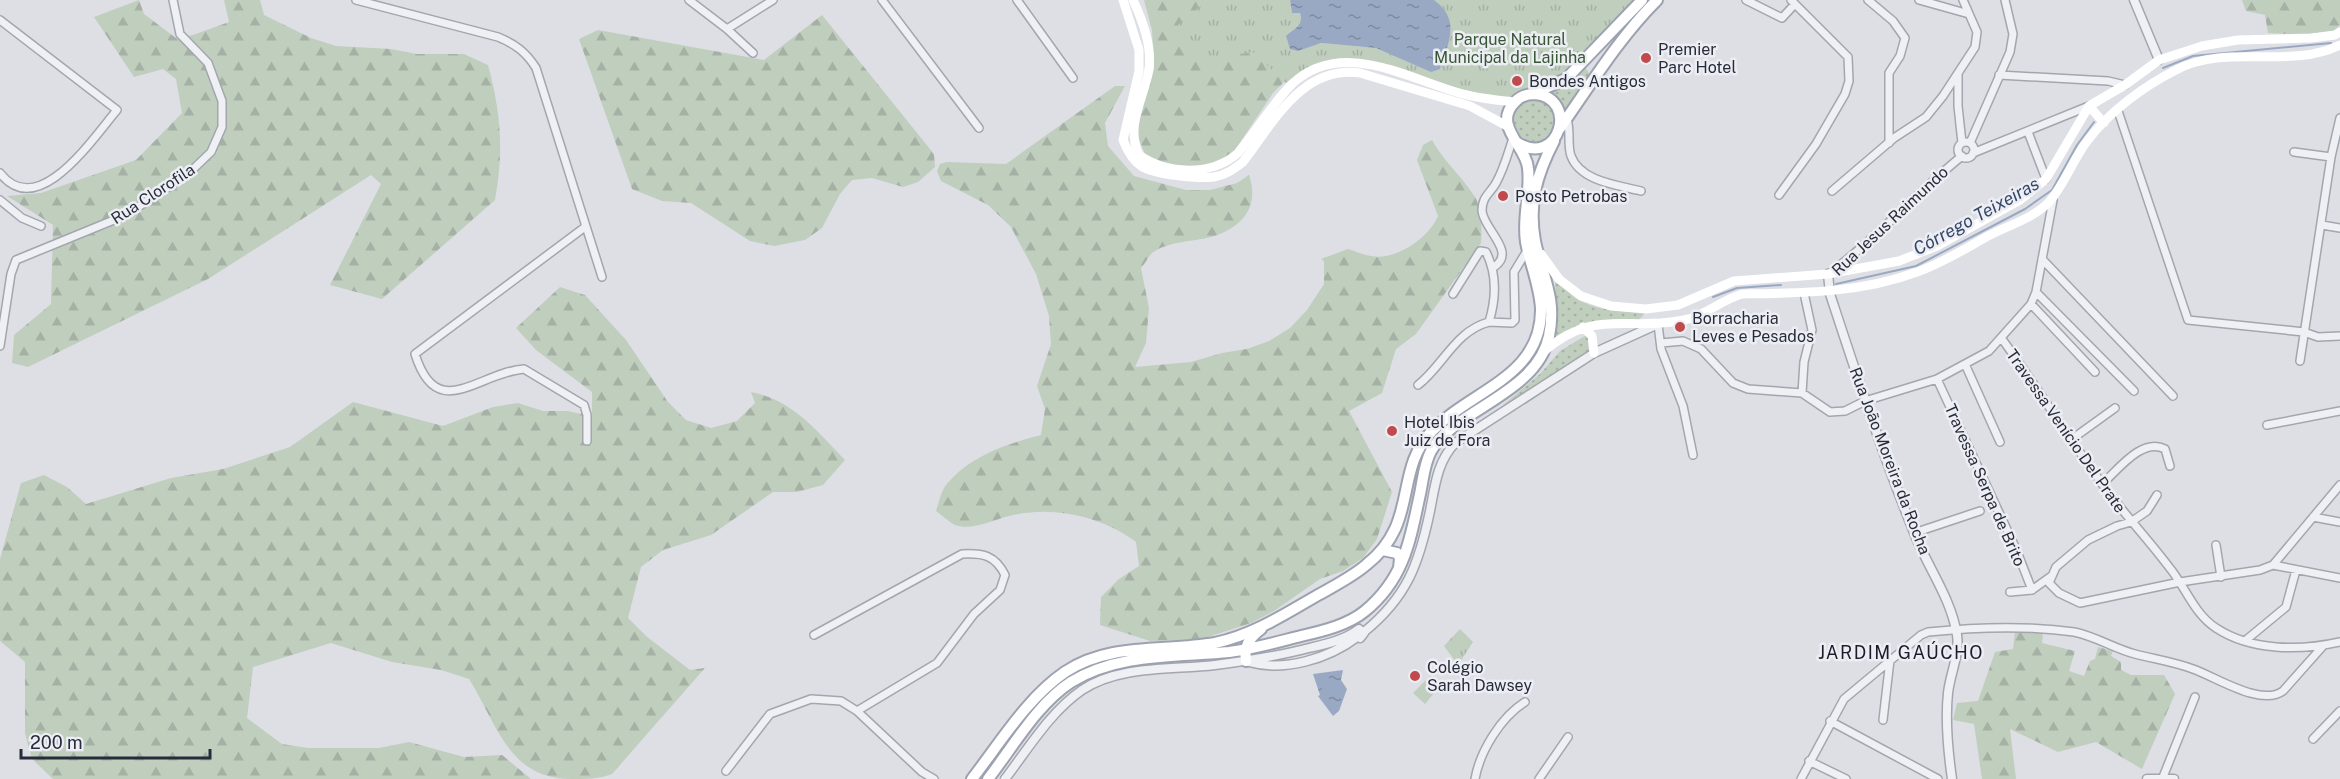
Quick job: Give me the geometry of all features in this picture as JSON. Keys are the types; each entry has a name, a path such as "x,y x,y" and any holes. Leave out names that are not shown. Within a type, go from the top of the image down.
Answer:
{"main road":[{"path":"1123,0 1139,50 1139,71 1123,140 1134,161 1144,168 1186,176 1215,177 1231,171 1243,162 1301,89 1321,76 1346,71 1360,73 1470,106 1507,126 1525,154 1529,172 1525,217 1532,246 1541,309 1540,324 1529,354 1508,377 1445,419 1422,442 1413,463 1402,515 1383,550 1360,570 1251,637 1245,655"},
{"path":"1133,0 1144,33 1149,68 1132,131 1134,145 1139,156 1161,166 1213,169 1228,162 1238,153 1291,85 1315,68 1333,63 1349,61 1372,64 1458,93 1515,102"},
{"path":"1507,126 1508,113 1515,102 1566,79 1583,64 1642,0"},
{"path":"1543,352 1552,321 1552,304 1545,270 1532,246 1537,174 1561,128 1593,79 1634,24 1657,0"},
{"path":"1532,246 1572,291 1592,301 1623,308 1670,308 1734,281 1801,277 1876,267 1913,257 1998,214 2046,179 2090,106 2125,86 2159,60 2193,47 2238,40 2337,34"},
{"path":"988,779 1048,702 1070,683 1092,670 1133,660 1245,655 1314,633 1357,630 1398,571 1410,541 1431,451 1453,429 1524,378 1543,352 1566,335 1583,327 1616,322 1658,324 1693,318 1729,298 1743,294 1830,291 1880,283 1919,272 2030,215 2048,202 2088,141 2104,123 2157,81 2193,62 2240,57 2312,55 2340,45"},
{"path":"2157,81 2161,64 2159,60"},
{"path":"1583,64 1593,79"},
{"path":"2118,111 2125,86"},
{"path":"1515,140 1537,148 1544,146 1561,128 1561,119 1554,103 1548,98 1530,94"},
{"path":"2090,106 2104,123"},
{"path":"1642,323 1650,313 1680,308 1694,301 1697,296"},
{"path":"1583,327 1594,340 1594,353"},
{"path":"1383,550 1390,550 1399,555 1398,571"},
{"path":"972,779 1038,695 1065,672 1084,661 1120,651 1217,642 1266,626"}],"street":[{"name":"Rua Clorofila","path":"0,346 11,274 16,260 126,215 188,174 211,152 222,127 222,101 208,63 180,34 173,0"},
{"path":"356,0 498,37 518,46 536,68 602,277"},
{"path":"689,0 728,29 753,53"},
{"path":"728,29 773,0"},
{"path":"882,0 979,128"},
{"path":"1017,0 1073,78"},
{"path":"1746,0 1782,18 1793,2 1848,57 1849,81 1825,130 1779,195"},
{"path":"1868,0 1893,21 1905,38 1900,56 1889,73 1889,143"},
{"path":"1919,0 1969,14"},
{"path":"1832,191 1889,143 1926,117 1943,96 1975,47 1977,32 1963,0"},
{"path":"2005,0 2013,34 2010,52 1966,143 1958,150 1962,156 1966,157 2090,106"},
{"path":"2134,0 2159,60"},
{"path":"0,20 117,110 54,179 27,189 9,185 0,173"},
{"path":"2337,34 2340,45"},
{"path":"1958,70 1958,106 1966,143"},
{"path":"1999,75 2108,81 2125,86"},
{"path":"2118,111 2188,320 2304,332 2318,337 2340,336"},
{"path":"2300,361 2331,157 2340,118"},
{"path":"1561,128 1570,129 1569,146 1577,166 1601,181 1641,191"},
{"path":"2028,132 2046,179"},
{"path":"1494,267 1500,263 1503,256 1500,243 1483,218 1483,200 1496,184 1515,140"},
{"path":"1966,143 1973,146 1973,153"},
{"path":"2295,152 2331,157"},
{"name":"Rua Jesus Raimundo","path":"1830,291 1828,274 1858,252 1908,202 1962,156"},
{"path":"1661,343 1683,341 1701,349 1733,383 1748,388 1802,393 1830,412 1845,411 1865,401 1937,379 1989,351 2031,304 2036,292 2054,194"},
{"path":"0,200 22,218 41,226"},
{"path":"2322,225 2340,228"},
{"path":"585,228 415,354 425,380 434,389 442,392 457,390 524,369 584,405 587,415 587,441"},
{"path":"1418,386 1427,379 1458,340 1477,325 1489,322 1512,323 1515,320 1514,272 1532,246"},
{"path":"1453,294 1480,251 1486,252 1494,267 1494,291 1489,322"},
{"path":"2042,259 2173,396"},
{"path":"1801,277 1812,330 1804,362 1802,393"},
{"name":"Rua João Moreira da Rocha","path":"1830,291 1865,401 1914,533 1945,599 1956,629"},
{"path":"2036,292 2134,391"},
{"path":"2031,304 2096,372"},
{"path":"1636,333 1642,323"},
{"path":"1245,655 1260,664 1291,664 1330,652 1394,605 1413,574 1426,532 1437,477 1449,450 1489,420 1571,370 1594,353 1658,324 1661,343 1683,406 1693,455"},
{"name":"Travessa Venício Del Prate","path":"2002,339 2102,484 2157,551 2211,625 2229,635 2279,649 2323,646 2340,642"},
{"path":"1965,364 2000,442"},
{"name":"Travessa Serpa de Brito","path":"1937,379 2016,549 2032,591"},
{"path":"2072,439 2115,408"},
{"path":"2267,425 2340,411"},
{"path":"2102,484 2146,446 2156,444 2165,448 2170,466"},
{"path":"2050,580 2059,593 2080,603 2180,582 2260,570 2273,565 2340,485"},
{"path":"2010,591 2032,591 2050,580 2056,567 2088,540 2131,522 2147,511 2157,495"},
{"path":"1914,533 1980,511"},
{"path":"2313,517 2340,522"},
{"path":"2216,545 2221,577"},
{"path":"814,635 962,554 984,553 999,562 1005,575 1000,590 974,614 936,663 857,711"},
{"path":"2273,565 2340,578"},
{"path":"2246,640 2286,607 2296,570"},
{"path":"1801,779 1830,721 1844,699 1921,635 1992,626 2076,632 2133,654 2184,666 2220,678 2254,696 2277,695 2283,692 2323,646"},
{"path":"1952,779 1947,716 1948,692 1957,651 1956,629"},
{"path":"1005,779 1056,712 1070,698 1097,681 1245,655 1290,653 1357,630"},
{"path":"1290,653 1287,656 1291,664"},
{"path":"1883,720 1890,660"},
{"path":"2163,777 2195,697"},
{"path":"726,771 770,714 811,699 841,701 857,711 922,772 934,779"},
{"path":"1475,779 1491,739 1512,710 1525,702"},
{"path":"2313,739 2340,711"},
{"path":"1830,721 1938,779"},
{"path":"1539,779 1568,737"},
{"path":"1809,761 1846,779"},
{"path":"2147,779 2163,777 2174,779"}],"green space":[{"path":"139,0 144,14 176,38 193,35 229,22 224,0 260,0 264,15 311,38 336,46 391,49 417,54 464,54 488,65 496,99 500,132 500,165 495,200 382,299 330,285 381,184 371,175 208,279 28,367 12,363 14,335 51,304 53,225 7,196 41,193 136,160 182,113 176,79 163,69 134,77 94,17"},
{"path":"1144,0 1265,0 1299,67 1273,93 1235,150 1212,165 1188,167 1162,162 1145,154 1136,132 1154,69 1152,30"},
{"name":"Parque Natural Municipal da Lajinha","path":"1208,0 1290,0 1292,13 1300,13 1301,18 1299,25 1287,40 1291,46 1301,49 1321,43 1376,48 1440,69 1449,40 1450,23 1448,15 1434,0 1639,0 1593,48 1559,76 1540,87 1498,98 1334,60 1312,65 1286,83 1253,52 1191,61 1178,25"},
{"path":"2242,0 2340,0 2340,25 2327,36 2268,33 2265,15 2246,11"},
{"path":"822,15 934,154 935,167 918,182 903,187 872,178 852,180 840,194 822,228 805,240 774,246 750,241 691,203 662,201 632,189 579,39 598,30 764,60"},
{"path":"1582,65 1588,71 1591,80 1561,118 1536,93"},
{"path":"1115,86 1125,86 1105,123 1108,146 1134,176 1186,190 1210,190 1237,183 1249,175 1252,186 1252,197 1246,215 1232,228 1211,237 1158,249 1152,253 1141,268 1149,308 1146,343 1135,367 1191,362 1247,349 1269,341 1290,328 1307,310 1324,284 1324,261 1321,259 1348,249 1380,257 1400,251 1419,240 1434,224 1438,216 1417,160 1423,145 1432,140 1475,197 1480,213 1481,243 1416,334 1396,349 1382,393 1349,411 1392,492 1377,539 1363,558 1343,571 1320,579 1274,611 1251,623 1202,639 1150,641 1100,625 1101,597 1119,579 1139,566 1136,542 1108,525 1076,515 1042,512 1009,516 968,527 953,524 936,511 944,488 966,466 989,452 1041,435 1045,409 1037,386 1051,344 1049,316 1036,274 1011,227 988,205 941,181 937,171 940,164 947,162 1006,164"},
{"path":"1523,98 1546,99 1559,119 1549,141 1533,146 1512,134 1511,110"},
{"path":"1555,282 1574,297 1590,305 1608,310 1645,313 1638,321 1614,319 1553,340 1557,323"},
{"path":"560,287 585,295 626,340 668,402 686,420 711,428 737,421 755,403 751,392 766,396 792,409 845,460 823,485 797,492 773,492 711,535 663,550 641,567 628,618 646,636 690,670 705,668 612,774 597,778 571,779 550,777 532,770 507,746 469,679 441,670 392,662 331,643 253,667 247,718 282,744 308,748 379,748 409,742 464,757 502,755 531,779 53,779 32,759 25,733 25,662 0,641 0,559 21,483 44,475 67,487 86,504 171,478 223,469 290,447 353,402 443,426 493,407 518,403 543,411 567,411 592,416 592,392 536,350 516,328"},
{"path":"1588,334 1590,351 1560,372 1502,406 1540,374 1560,351"},
{"path":"1460,629 1473,642 1458,665 1444,646"},
{"path":"2015,632 2043,633 2042,643 2075,651 2069,671 2084,676 2090,661 2095,659 2098,647 2113,651 2111,656 2121,662 2121,670 2131,675 2164,675 2175,694 2142,769 2096,742 2058,752 2010,729 2016,779 1982,779 1974,724 1953,720 1957,703 1978,701 1995,652 2013,649"},
{"path":"1430,676 1440,686 1425,704 1413,693"}],"water":[{"path":"1290,0 1434,0 1448,15 1450,23 1449,40 1440,69 1431,72 1376,48 1321,43 1298,51 1290,49 1286,36 1297,27 1301,17 1300,13 1292,13"},
{"path":"1343,670 1341,680 1347,689 1339,711 1333,716 1318,696 1320,695 1313,674"}],"waterway":[{"name":"Córrego Teixeiras","path":"2163,68 2193,56 2331,43"},
{"name":"Córrego Teixeiras","path":"1836,284 1916,266 2025,209 2052,190 2077,145 2094,122"},
{"name":"Córrego Teixeiras","path":"1713,297 1737,288 1781,285"}],"place":[{"name":"Premier Parc Hotel","path":"1646,58"},
{"name":"Bondes Antigos","path":"1517,81"},
{"name":"Posto Petrobas","path":"1503,196"},
{"name":"Borracharia Leves e Pesados","path":"1680,327"},
{"name":"Hotel Ibis Juiz de Fora","path":"1392,431"},
{"name":"Colégio Sarah Dawsey","path":"1415,676"}],"district":[{"name":"JARDIM GAÚCHO","path":"1901,652"}]}
